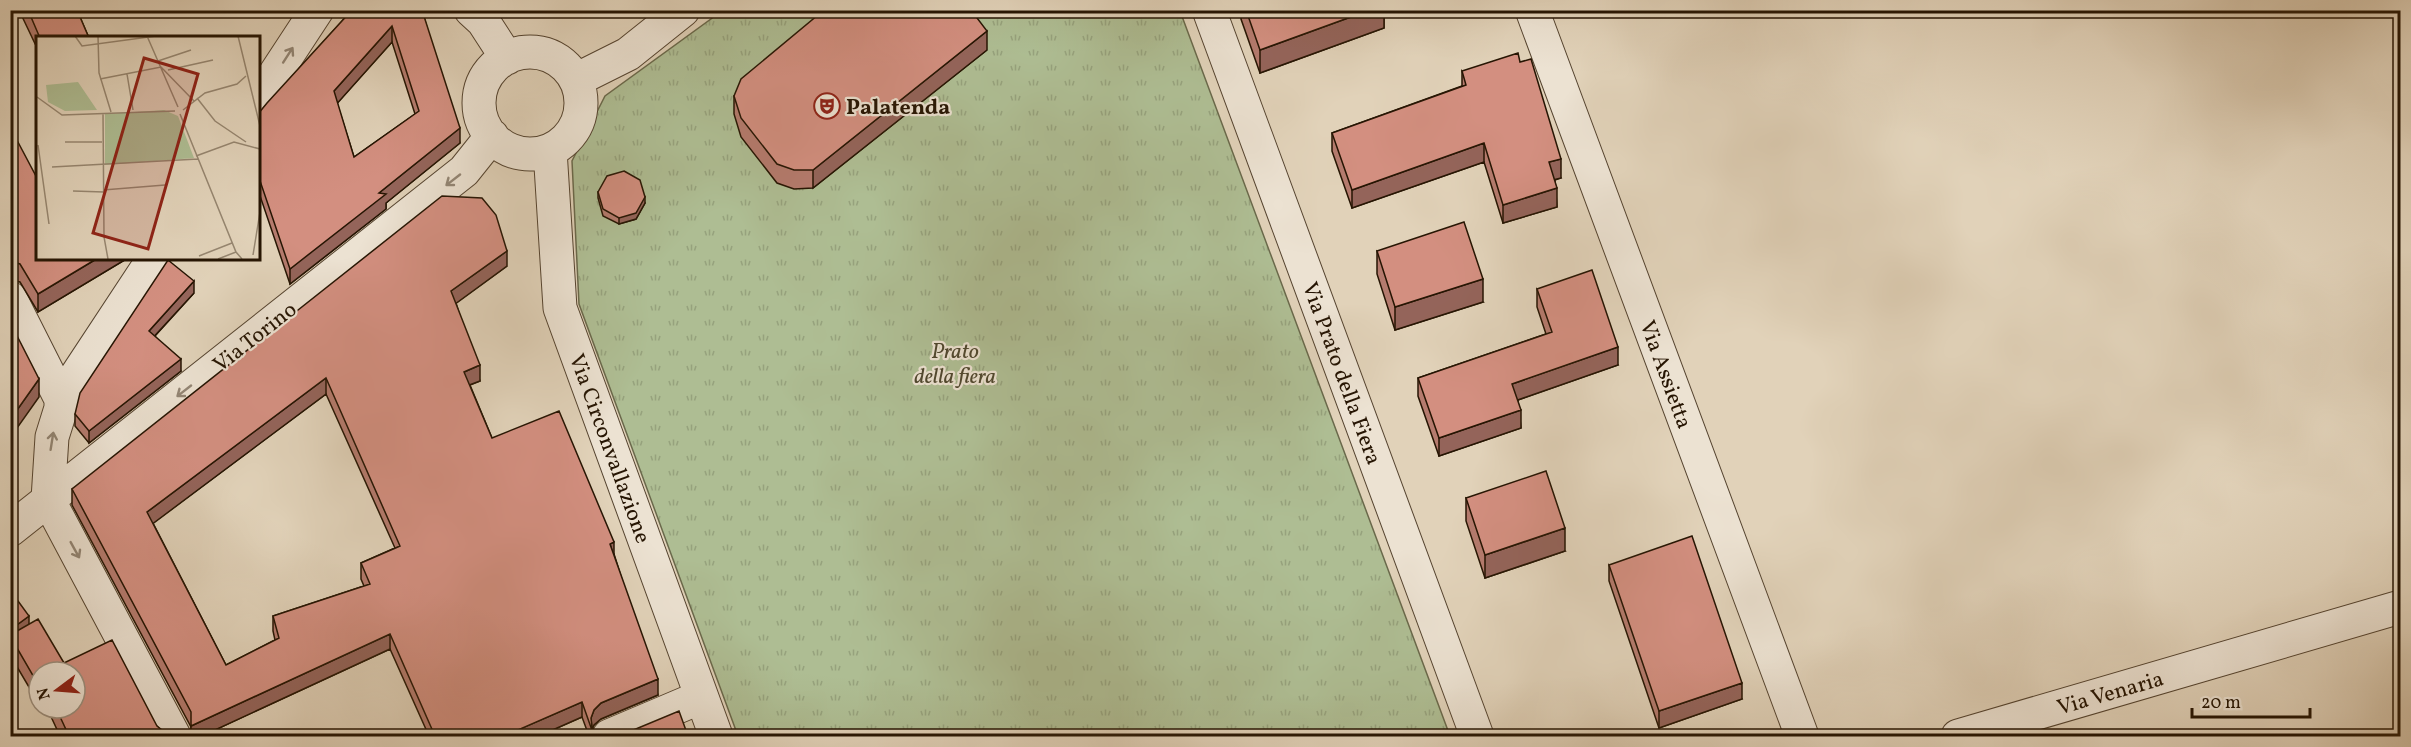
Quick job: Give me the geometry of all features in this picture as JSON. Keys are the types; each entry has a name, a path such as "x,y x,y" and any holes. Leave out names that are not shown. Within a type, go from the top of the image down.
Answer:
{"street":[{"path":"260,97 317,10"},
{"path":"471,10 483,21 507,57"},
{"path":"576,80 628,54 683,10"},
{"name":"Via Prato della Fiera","path":"1209,10 1478,736"},
{"name":"Via Assietta","path":"1532,10 1802,736"},
{"path":"522,52 539,52 554,57 567,67 576,80 580,96 580,112 575,128 568,137 550,150 535,154 519,152 505,146 492,136 484,123 480,93 490,73 507,57 522,52"},
{"name":"Via Torino","path":"10,530 464,171 492,136"},
{"name":"Via Circonvallazione","path":"550,150 560,308 716,736"},
{"path":"61,399 153,260"},
{"path":"10,298 61,399 61,408 52,437 48,499 174,736"},
{"name":"Via Venaria","path":"1958,736 2400,607"},
{"path":"609,736 702,697"}],"green space":[{"name":"Prato della fiera","path":"722,11 1180,11 1450,736 738,736 579,304 572,161 605,96"}],"building":[{"path":"28,10 77,10 88,36 39,36"},
{"path":"352,10 422,10 460,128 379,193 386,194 290,269 260,181 260,112","holes":["392,26 419,111 354,157 334,91"]},
{"name":"Palatenda","path":"824,10 971,10 987,31 813,170 794,170 777,164 741,118 734,96 741,79"},
{"path":"1246,10 1370,10 1260,50"},
{"path":"1518,53 1520,62 1531,59 1561,159 1549,162 1557,188 1503,205 1484,143 1352,190 1332,133 1466,85 1462,71"},
{"path":"10,127 36,176 36,260 95,260 38,294 20,264 10,261"},
{"path":"624,171 640,180 645,197 636,213 619,218 603,209 598,192 607,176"},
{"path":"442,196 482,198 496,215 507,251 451,291 480,365 464,372 492,438 559,411 614,542 610,544 658,679 601,703 594,710 591,718 592,727 598,736 594,736 582,702 504,736 435,736 390,634 191,726 191,712 72,489","holes":["326,378 400,546 361,563 370,584 273,616 279,638 226,665 147,512"]},
{"path":"1464,222 1483,279 1395,307 1377,251"},
{"path":"168,260 194,281 149,331 181,359 89,431 75,414 80,393"},
{"path":"1592,270 1618,347 1512,384 1521,410 1439,438 1418,378 1552,332 1537,289"},
{"path":"10,322 39,379 10,420"},
{"path":"1546,471 1565,528 1485,555 1466,498"},
{"path":"1692,536 1742,683 1659,711 1609,565"},
{"path":"10,590 29,616 10,630"},
{"path":"38,619 62,660 27,660 27,665 10,635"},
{"path":"112,640 157,726 167,734 165,736 69,736 62,720 87,720 87,660 70,660"},
{"path":"679,711 688,736 619,736"}],"place":[{"name":"Palatenda","path":"827,106"}]}
